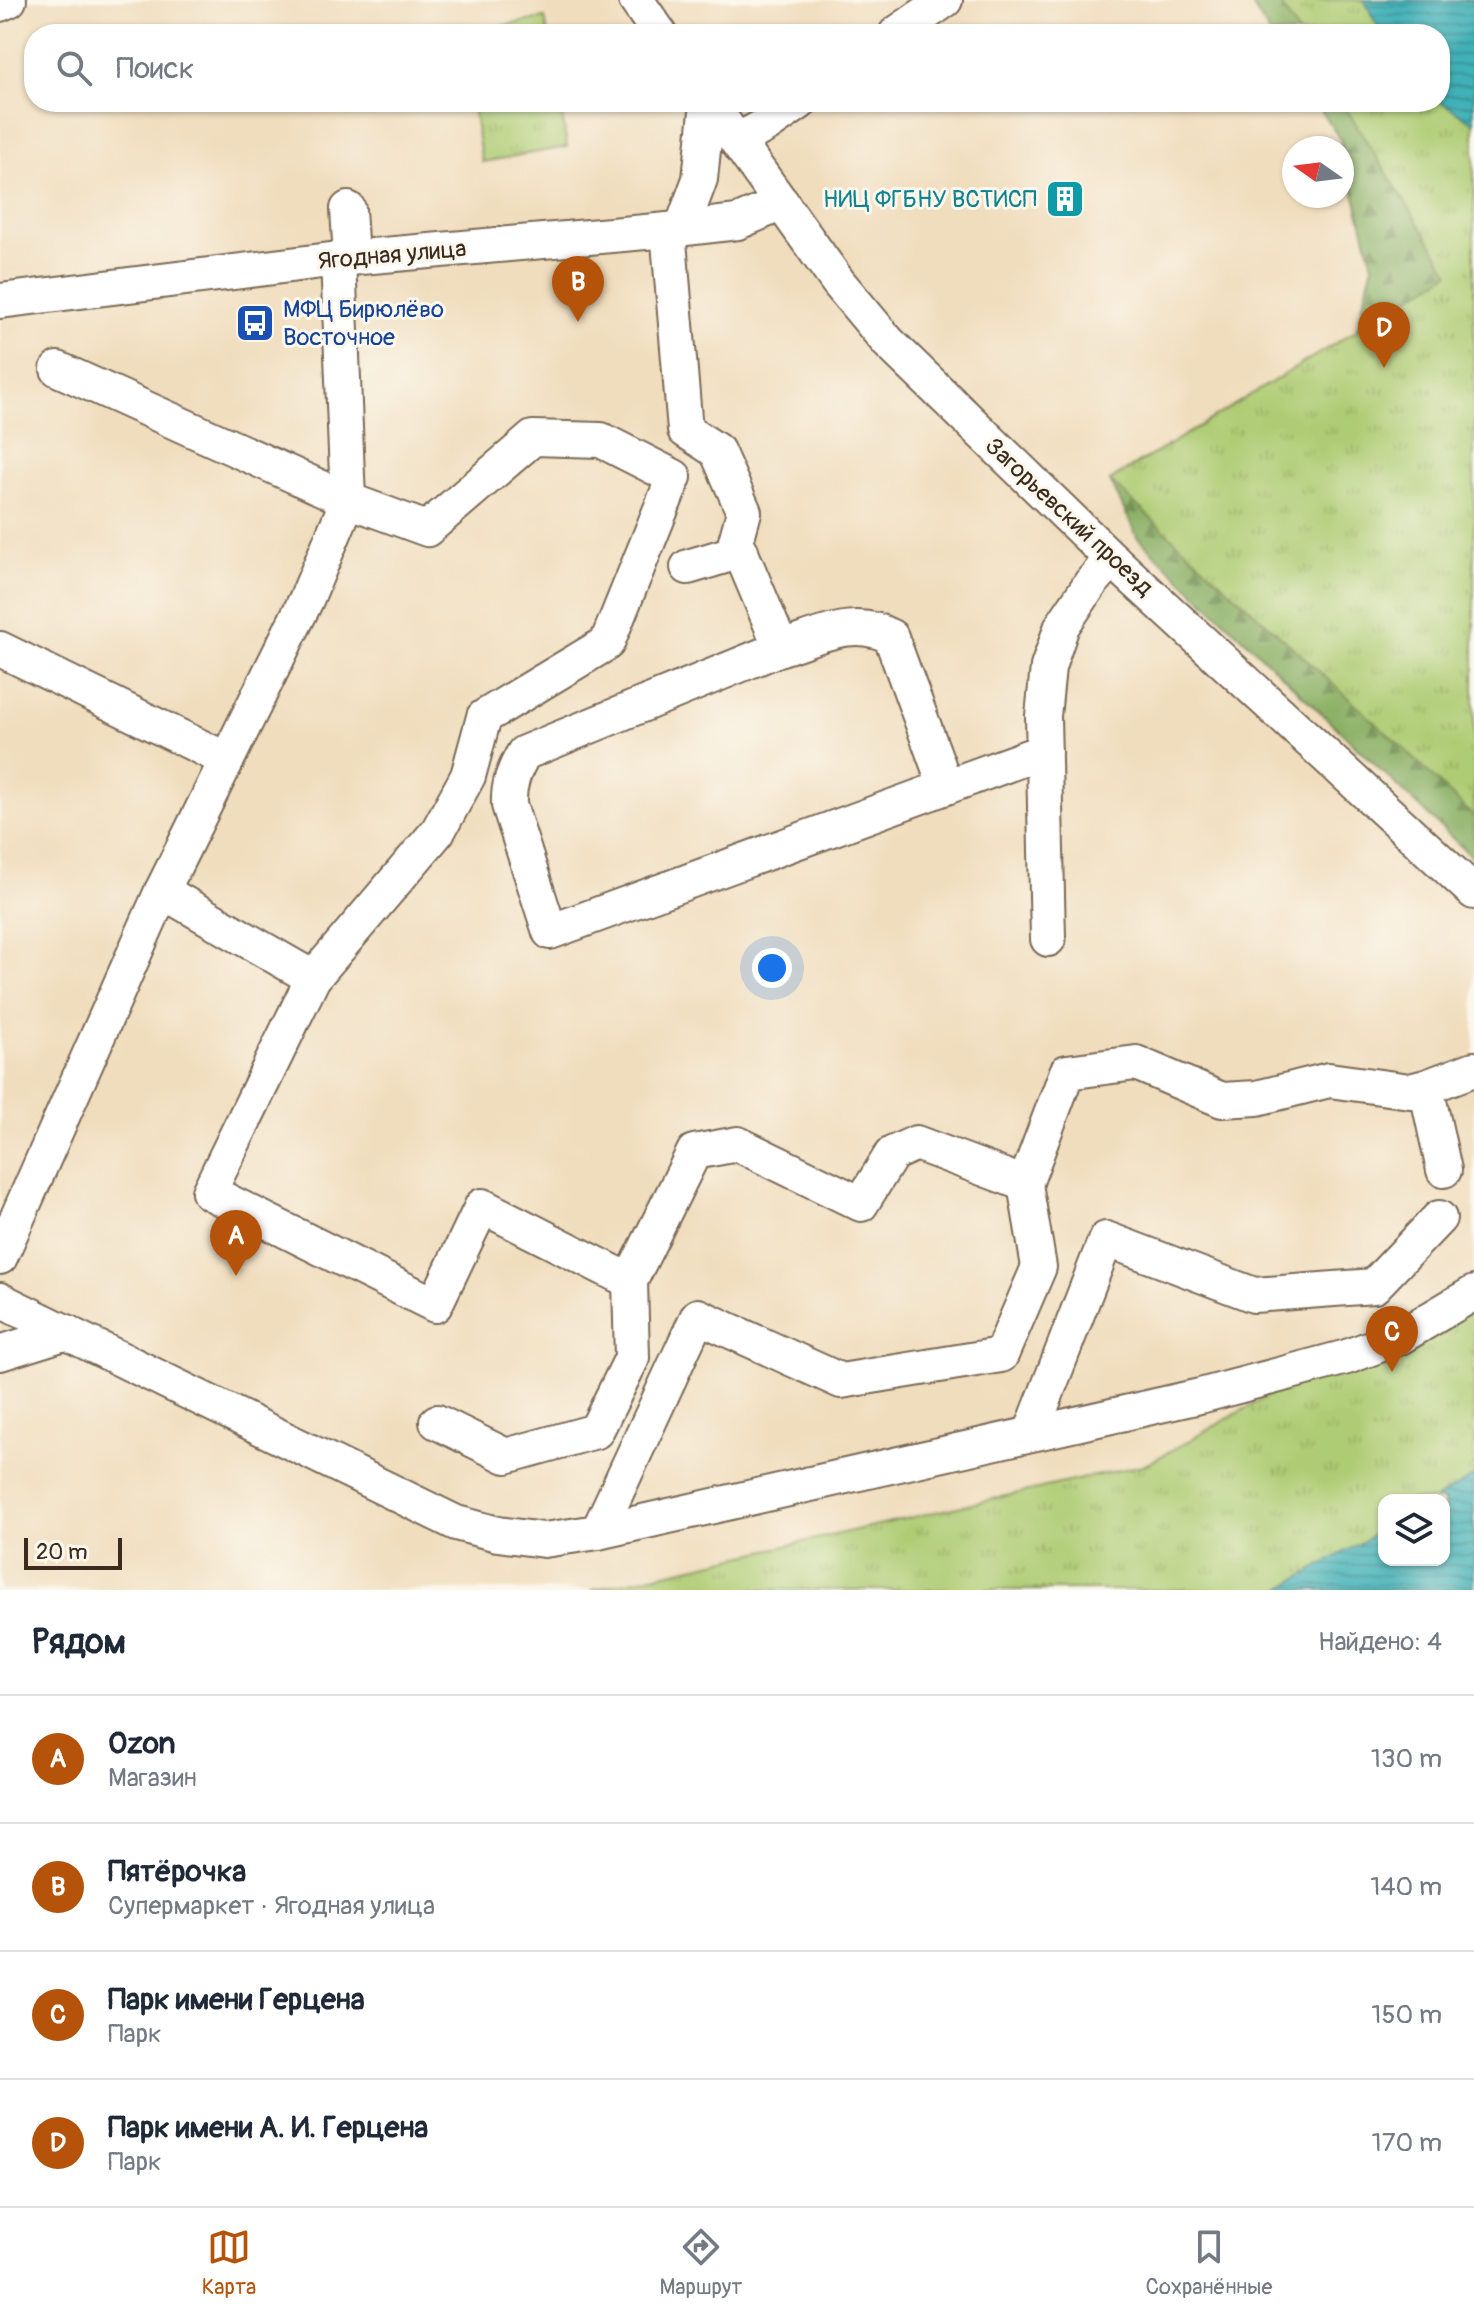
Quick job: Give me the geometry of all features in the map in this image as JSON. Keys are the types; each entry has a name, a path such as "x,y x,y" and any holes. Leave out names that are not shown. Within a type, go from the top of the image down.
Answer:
{"street":[{"path":"0,4 9,0"},
{"path":"636,0 653,24"},
{"path":"910,24 945,0"},
{"path":"708,112 700,179 675,229 681,439 717,451 744,512 736,541 781,648"},
{"name":"Загорьевский проезд","path":"716,112 838,282 888,342 1112,559 1474,892"},
{"path":"737,141 785,112"},
{"name":"Ягодная улица","path":"0,301 345,259 738,222 782,203"},
{"path":"0,1257 162,891 306,600 348,500 345,259 348,209"},
{"path":"58,369 348,500 427,529 533,438 601,440 674,477 607,643 484,717 468,776 438,831 313,978 209,1192 435,1305 482,1206 630,1281"},
{"path":"688,567 741,551"},
{"path":"1048,939 1043,716 1048,667 1062,626 1091,583 1112,559"},
{"path":"946,787 891,637 870,627 848,627 781,648 524,753 510,783 509,805 550,932 946,787 1044,751"},
{"path":"0,649 227,760"},
{"path":"162,891 313,978"},
{"path":"598,1532 698,1316 841,1381 1001,1355 1039,1267 1025,1184 1067,1072 1136,1063 1222,1100 1257,1098 1329,1080 1410,1091 1474,1069"},
{"path":"1426,1087 1444,1170"},
{"path":"437,1422 506,1456 596,1431 632,1358 630,1281 694,1152 738,1144 861,1204 892,1154 916,1143 1025,1184"},
{"path":"1031,1433 1106,1239 1254,1295 1374,1286 1439,1218"},
{"path":"0,1300 456,1523 498,1534 544,1540 598,1532 1200,1396 1347,1357 1400,1337 1474,1293"},
{"path":"0,1353 67,1332"}],"green space":[{"path":"1249,0 1364,0 1377,24 1264,24"},
{"path":"1278,0 1474,0 1474,817 1401,746 1110,481 1450,273 1348,112 1450,112 1450,24 1293,24"},
{"path":"545,18 546,24 511,24"},
{"path":"1450,108 1474,123 1474,859 1138,538 1110,481 1139,462 1350,356 1373,265 1354,192 1354,136 1338,136 1322,112 1450,112"},
{"path":"474,112 562,112 567,147 482,162"},
{"path":"1474,1280 1474,1590 591,1590 1147,1464"}],"water":[{"path":"1364,0 1474,0 1474,123 1450,107 1450,24 1377,24"},
{"path":"1474,1476 1474,1590 1279,1590 1378,1532 1378,1566 1450,1566 1450,1494 1444,1494"}],"place":[{"name":"НИЦ ФГБНУ ВСТИСП","path":"1065,199"},
{"name":"Пятёрочка","path":"578,322"},
{"name":"МФЦ Бирюлёво Восточное","path":"255,323"},
{"name":"Парк имени А. И. Герцена","path":"1384,368"},
{"name":"Ozon","path":"236,1276"},
{"name":"Парк имени Герцена","path":"1392,1372"}]}
